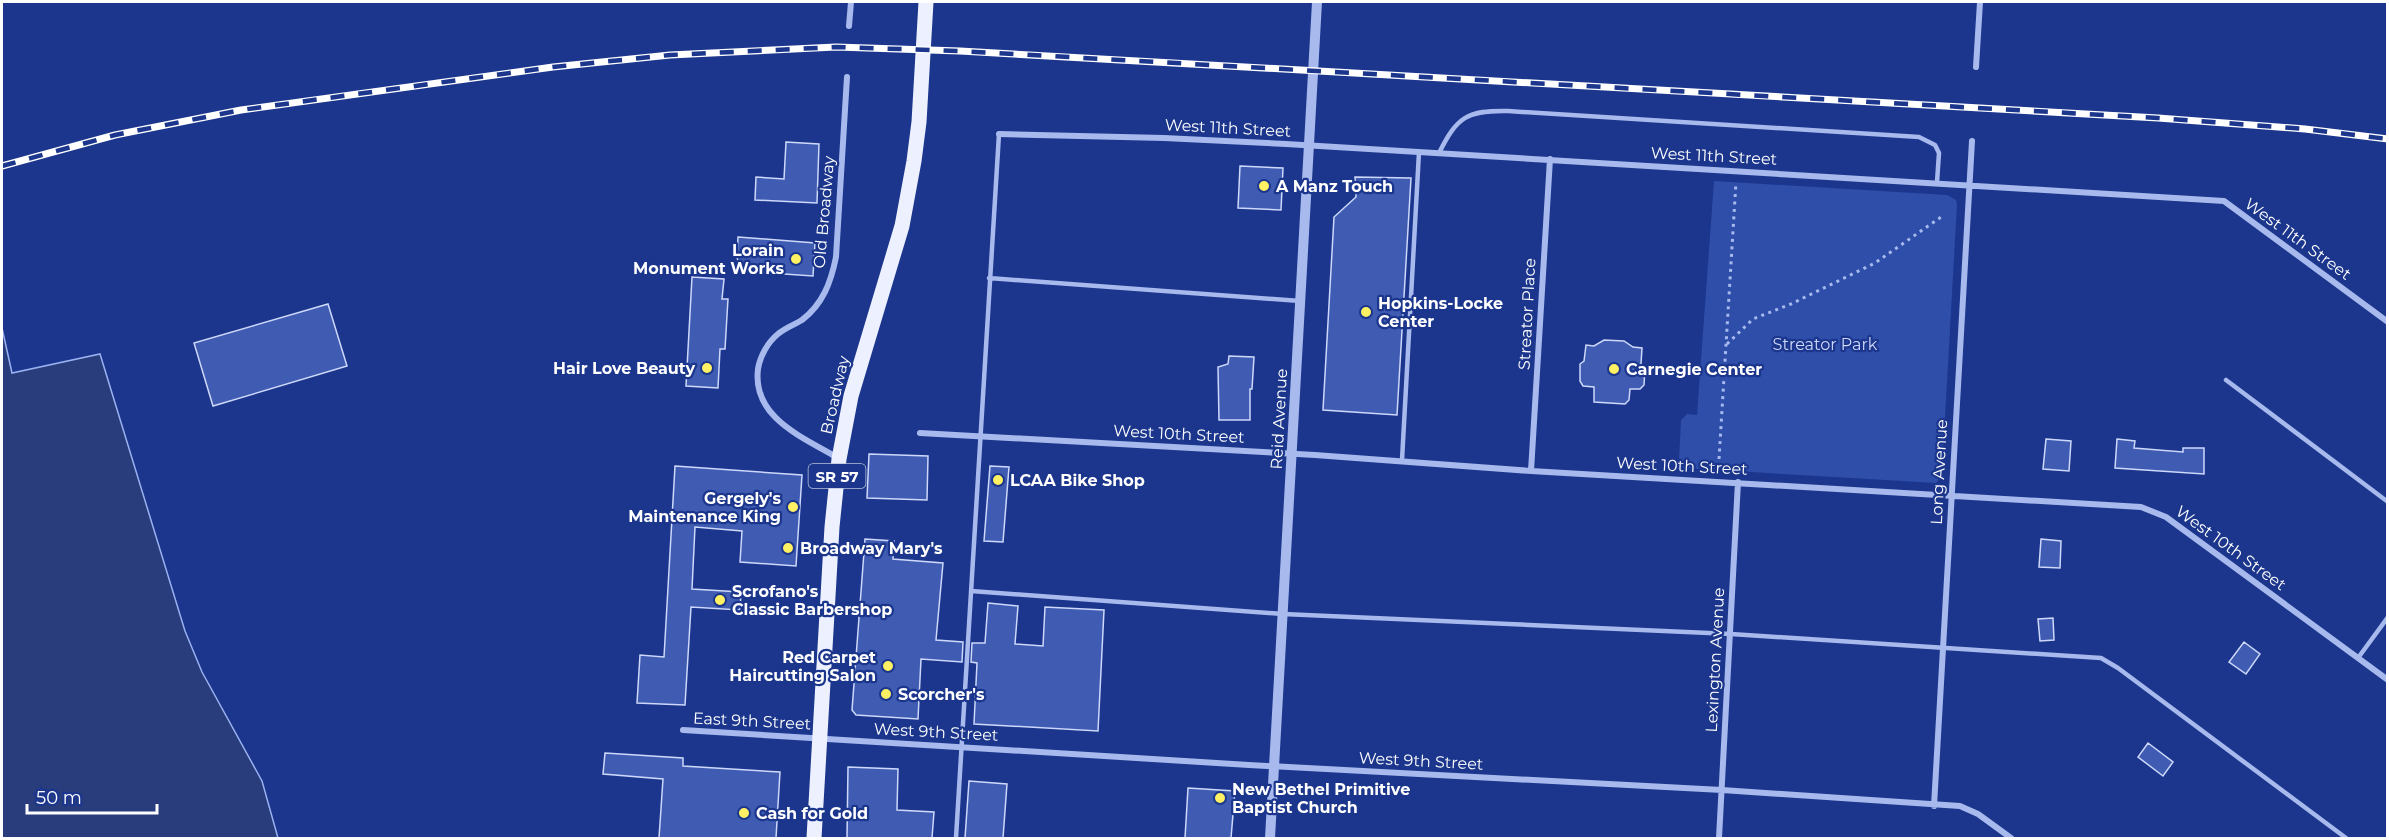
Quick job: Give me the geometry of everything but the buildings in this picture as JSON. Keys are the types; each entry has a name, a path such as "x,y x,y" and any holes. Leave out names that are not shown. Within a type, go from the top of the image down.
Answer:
{"main road":[{"name":"Broadway","path":"814,838 832,527 839,459 851,396 902,226 914,161 926,2"}],"street":[{"path":"849,26 850,2"},
{"name":"Reid Avenue","path":"1270,838 1317,2"},
{"path":"1976,67 1980,2"},
{"name":"Old Broadway","path":"839,459 773,417 759,392 757,378 764,350 777,335 812,311 822,300 831,280 836,257 847,77"},
{"name":"West 11th Street","path":"999,134 1164,138 1309,145 2224,201 2388,322"},
{"name":"Long Avenue","path":"1934,806 1972,141"},
{"name":"Streator Place","path":"1532,471 1550,159"},
{"name":"West 10th Street","path":"920,433 1402,460 1532,471 2141,507 2166,517 2388,680"},
{"name":"Lexington Avenue","path":"1719,838 1738,482"},
{"name":"East 9th Street","path":"684,730 820,738"},
{"name":"West 9th Street","path":"820,738 1722,790 1960,806 1972,810 2011,838"}],"lane":[{"path":"1438,153 1450,131 1459,122 1478,113 1508,111 1919,137 1935,145 1939,153 1937,182"},
{"path":"956,838 999,134"},
{"path":"1402,460 1419,152"},
{"path":"989,278 1300,301"},
{"path":"2226,380 2388,502"},
{"path":"971,591 1283,614 1731,634 2089,657 2109,661 2346,838"},
{"path":"2358,658 2388,617"}],"path":[{"path":"1719,459 1737,171"},
{"path":"1726,345 1753,319 1791,304 1875,263 1944,215"}],"green space":[{"name":"Streator Park","path":"1714,181 1947,195 1956,200 1943,453 1940,478 1936,483 1683,468 1679,460 1681,420 1687,414 1697,415"}],"shaded area":[{"path":"2,328 12,373 100,354 185,631 202,672 262,781 278,838 2,838"}],"railway":[{"path":"2,166 115,135 241,110 553,67 670,55 836,47 960,51 2158,118 2305,129 2388,139"}],"place":[{"name":"A Manz Touch","path":"1264,186"},
{"name":"Lorain Monument Works","path":"796,259"},
{"name":"Hopkins-Locke Center","path":"1366,312"},
{"name":"Hair Love Beauty","path":"707,368"},
{"name":"Carnegie Center","path":"1614,369"},
{"name":"LCAA Bike Shop","path":"998,480"},
{"name":"Gergely's Maintenance King","path":"793,507"},
{"name":"Broadway Mary's","path":"788,548"},
{"name":"Scrofano's Classic Barbershop","path":"720,600"},
{"name":"Red Carpet Haircutting Salon","path":"888,666"},
{"name":"Scorcher's","path":"886,694"},
{"name":"New Bethel Primitive Baptist Church","path":"1220,798"},
{"name":"Cash for Gold","path":"744,813"}]}
